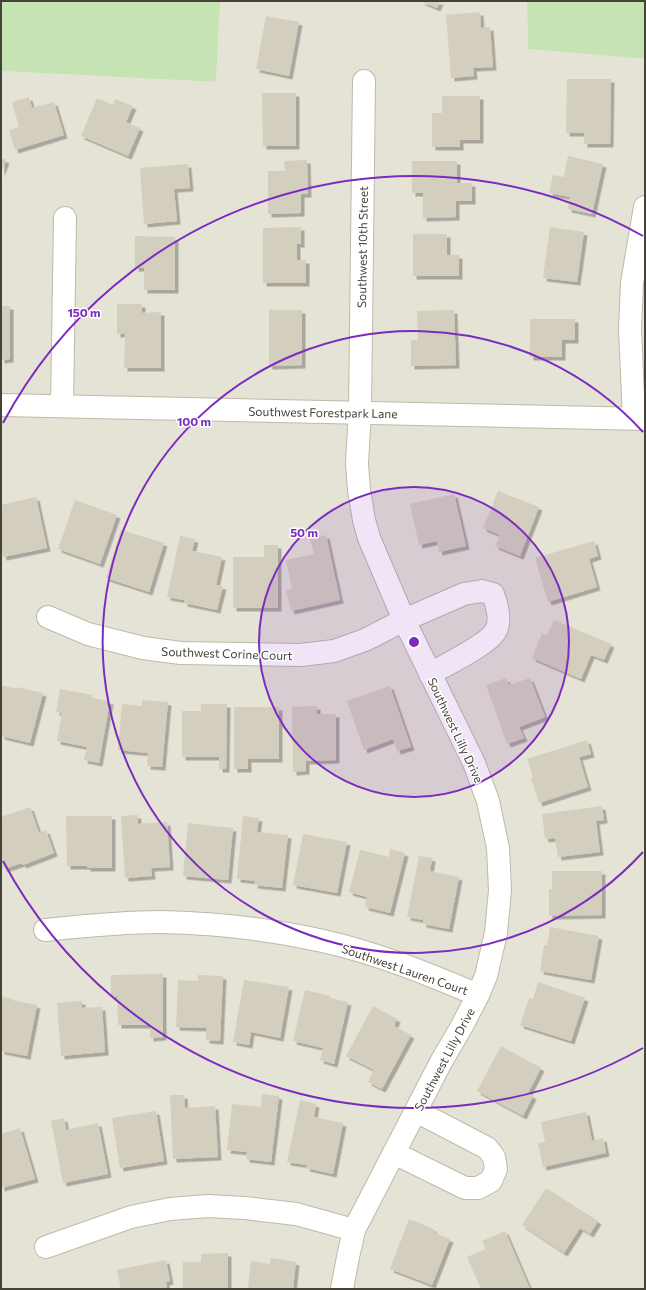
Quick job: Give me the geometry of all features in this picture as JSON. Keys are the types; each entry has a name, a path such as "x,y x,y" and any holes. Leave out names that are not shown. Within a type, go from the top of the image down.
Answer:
{"street":[{"name":"Southwest 10th Street","path":"360,412 364,81"},
{"path":"640,419 630,329 632,283 645,207"},
{"path":"62,406 65,218"},
{"name":"Southwest Forestpark Lane","path":"1,405 640,419"},
{"name":"Southwest Lilly Drive","path":"342,1289 354,1230 441,1062 462,1026 486,976 496,933 500,890 498,848 488,801 474,763 404,620 369,538 364,520 357,463 360,412"},
{"name":"Southwest Corine Court","path":"48,617 88,634 142,648 181,653 301,655 334,651 365,640 404,620 464,594 482,591 493,594 497,604 499,616 496,631 488,640 430,674"},
{"name":"Southwest Lauren Court","path":"45,930 111,923 161,922 234,927 283,933 325,942 373,955 432,976 478,995"},
{"path":"394,1153 465,1188 478,1188 491,1181 496,1169 494,1157 487,1148 416,1111"},
{"path":"46,1247 131,1217 170,1208 208,1206 245,1208 296,1214 354,1230"}],"shaded area":[{"path":"220,1 527,1 528,49 645,59 645,1289 1,1289 1,71 216,82"}],"green space":[{"path":"1,1 220,1 216,82 1,71"},
{"path":"527,1 645,1 645,59 528,49"}],"building":[{"path":"420,1 440,1 437,8"},
{"path":"480,12 481,28 490,27 493,67 473,68 474,76 451,78 446,15"},
{"path":"266,16 299,22 289,76 256,69"},
{"path":"567,79 611,79 610,144 584,144 584,133 566,133"},
{"path":"262,93 296,93 296,146 263,146"},
{"path":"442,96 480,96 480,140 460,140 460,147 432,147 432,113 442,113"},
{"path":"29,97 32,108 54,102 64,135 15,150 9,130 19,127 12,102"},
{"path":"97,98 113,105 115,99 133,106 126,122 140,128 128,156 81,136"},
{"path":"568,156 603,164 592,214 568,209 570,197 549,193 553,175 564,177"},
{"path":"1,158 6,160 1,173"},
{"path":"307,160 308,194 301,194 301,213 268,214 268,171 285,171 284,161"},
{"path":"412,161 457,161 457,183 472,183 472,201 456,201 456,217 423,218 423,193 412,193"},
{"path":"188,164 190,188 174,189 177,221 144,224 140,168"},
{"path":"301,227 301,244 297,244 297,260 306,260 306,283 263,283 263,228"},
{"path":"550,227 584,232 577,282 543,278"},
{"path":"413,234 447,234 447,255 459,255 459,276 413,276"},
{"path":"135,236 175,237 175,290 144,290 144,268 135,268"},
{"path":"117,304 142,304 142,313 161,312 161,368 124,368 125,334 117,334"},
{"path":"1,306 10,306 10,359 1,360"},
{"path":"269,310 302,310 302,365 269,366"},
{"path":"454,310 456,365 411,366 411,340 418,340 417,311"},
{"path":"530,319 575,319 575,340 562,340 562,357 530,357"},
{"path":"498,491 539,507 520,556 495,546 500,535 483,528"},
{"path":"454,494 466,546 439,552 437,541 419,545 410,504"},
{"path":"36,497 47,548 3,557 1,548 1,505"},
{"path":"75,500 117,515 100,564 58,549"},
{"path":"121,530 164,543 149,592 106,578"},
{"path":"326,535 340,600 291,611 286,590 292,589 286,560 314,554 310,539"},
{"path":"180,536 195,539 192,551 222,557 216,585 223,586 217,610 184,603 184,600 167,597"},
{"path":"594,541 598,556 589,559 597,587 548,602 535,558"},
{"path":"264,545 278,545 278,608 233,608 233,557 264,557"},
{"path":"554,620 611,644 604,660 591,655 581,679 532,658 542,633 547,635"},
{"path":"506,678 509,685 530,678 545,717 519,727 524,738 507,744 486,685"},
{"path":"1,685 43,693 30,743 1,736"},
{"path":"390,686 411,747 397,751 393,739 364,750 347,701"},
{"path":"60,689 92,695 92,698 110,701 99,763 84,760 87,747 57,741 62,713 56,712"},
{"path":"142,700 168,702 162,767 147,766 148,753 118,750 122,704 142,706"},
{"path":"201,704 227,704 226,769 219,769 219,757 182,757 182,711 201,711"},
{"path":"317,706 317,714 336,714 336,760 306,761 306,771 293,772 292,707"},
{"path":"234,707 279,707 279,759 248,759 248,769 234,769"},
{"path":"587,740 591,754 579,757 588,787 539,803 527,759"},
{"path":"602,806 604,820 596,821 600,852 558,857 555,838 545,839 542,814"},
{"path":"30,807 39,833 46,830 54,853 23,865 22,863 4,869 1,861 1,817"},
{"path":"138,815 138,824 167,822 170,867 151,868 152,876 125,878 121,816"},
{"path":"66,816 112,816 112,868 67,866"},
{"path":"243,816 259,818 257,832 288,835 282,888 254,885 255,881 237,879"},
{"path":"188,823 233,828 228,880 183,876"},
{"path":"303,834 347,842 337,893 293,885"},
{"path":"390,849 405,853 390,913 365,907 367,897 349,892 360,850 389,857"},
{"path":"419,856 432,858 430,871 459,877 449,929 423,924 423,920 407,917"},
{"path":"552,871 602,871 602,915 549,916 549,889 552,889"},
{"path":"550,927 599,936 591,980 540,971 544,945 547,945"},
{"path":"163,974 163,1037 150,1038 150,1025 118,1025 117,997 111,997 111,975"},
{"path":"198,975 223,976 220,1041 206,1040 206,1028 176,1027 178,980 198,981"},
{"path":"244,980 289,987 280,1038 251,1032 249,1045 233,1042"},
{"path":"538,982 585,998 571,1041 520,1025 529,998 533,999"},
{"path":"305,990 348,1002 334,1064 320,1060 323,1048 293,1041"},
{"path":"1,996 12,1000 37,1005 27,1056 1,1051"},
{"path":"82,1001 82,1008 102,1007 105,1052 61,1056 57,1003"},
{"path":"373,1006 397,1019 394,1026 411,1035 382,1089 368,1082 374,1070 346,1056"},
{"path":"501,1046 541,1068 528,1093 533,1096 523,1116 477,1091"},
{"path":"262,1094 279,1096 271,1162 246,1159 247,1152 227,1150 232,1104 261,1107"},
{"path":"170,1095 184,1095 185,1108 215,1106 218,1157 173,1159"},
{"path":"300,1100 316,1104 314,1117 343,1123 333,1174 306,1168 307,1165 287,1162"},
{"path":"156,1111 164,1161 120,1168 112,1118"},
{"path":"586,1112 592,1141 603,1138 606,1153 543,1167 538,1143 545,1142 541,1122"},
{"path":"64,1118 66,1130 98,1123 108,1174 63,1183 51,1121"},
{"path":"20,1128 35,1179 1,1188 1,1134"},
{"path":"546,1188 598,1221 590,1234 580,1228 564,1253 522,1225"},
{"path":"409,1219 434,1229 433,1232 450,1239 432,1285 390,1269"},
{"path":"505,1231 530,1289 481,1289 467,1257 486,1249 482,1241"},
{"path":"228,1253 228,1289 183,1289 183,1262 201,1262 201,1254"},
{"path":"271,1258 296,1262 293,1289 248,1289 251,1261 270,1264"},
{"path":"166,1260 170,1281 166,1282 167,1289 121,1289 117,1270"}]}
